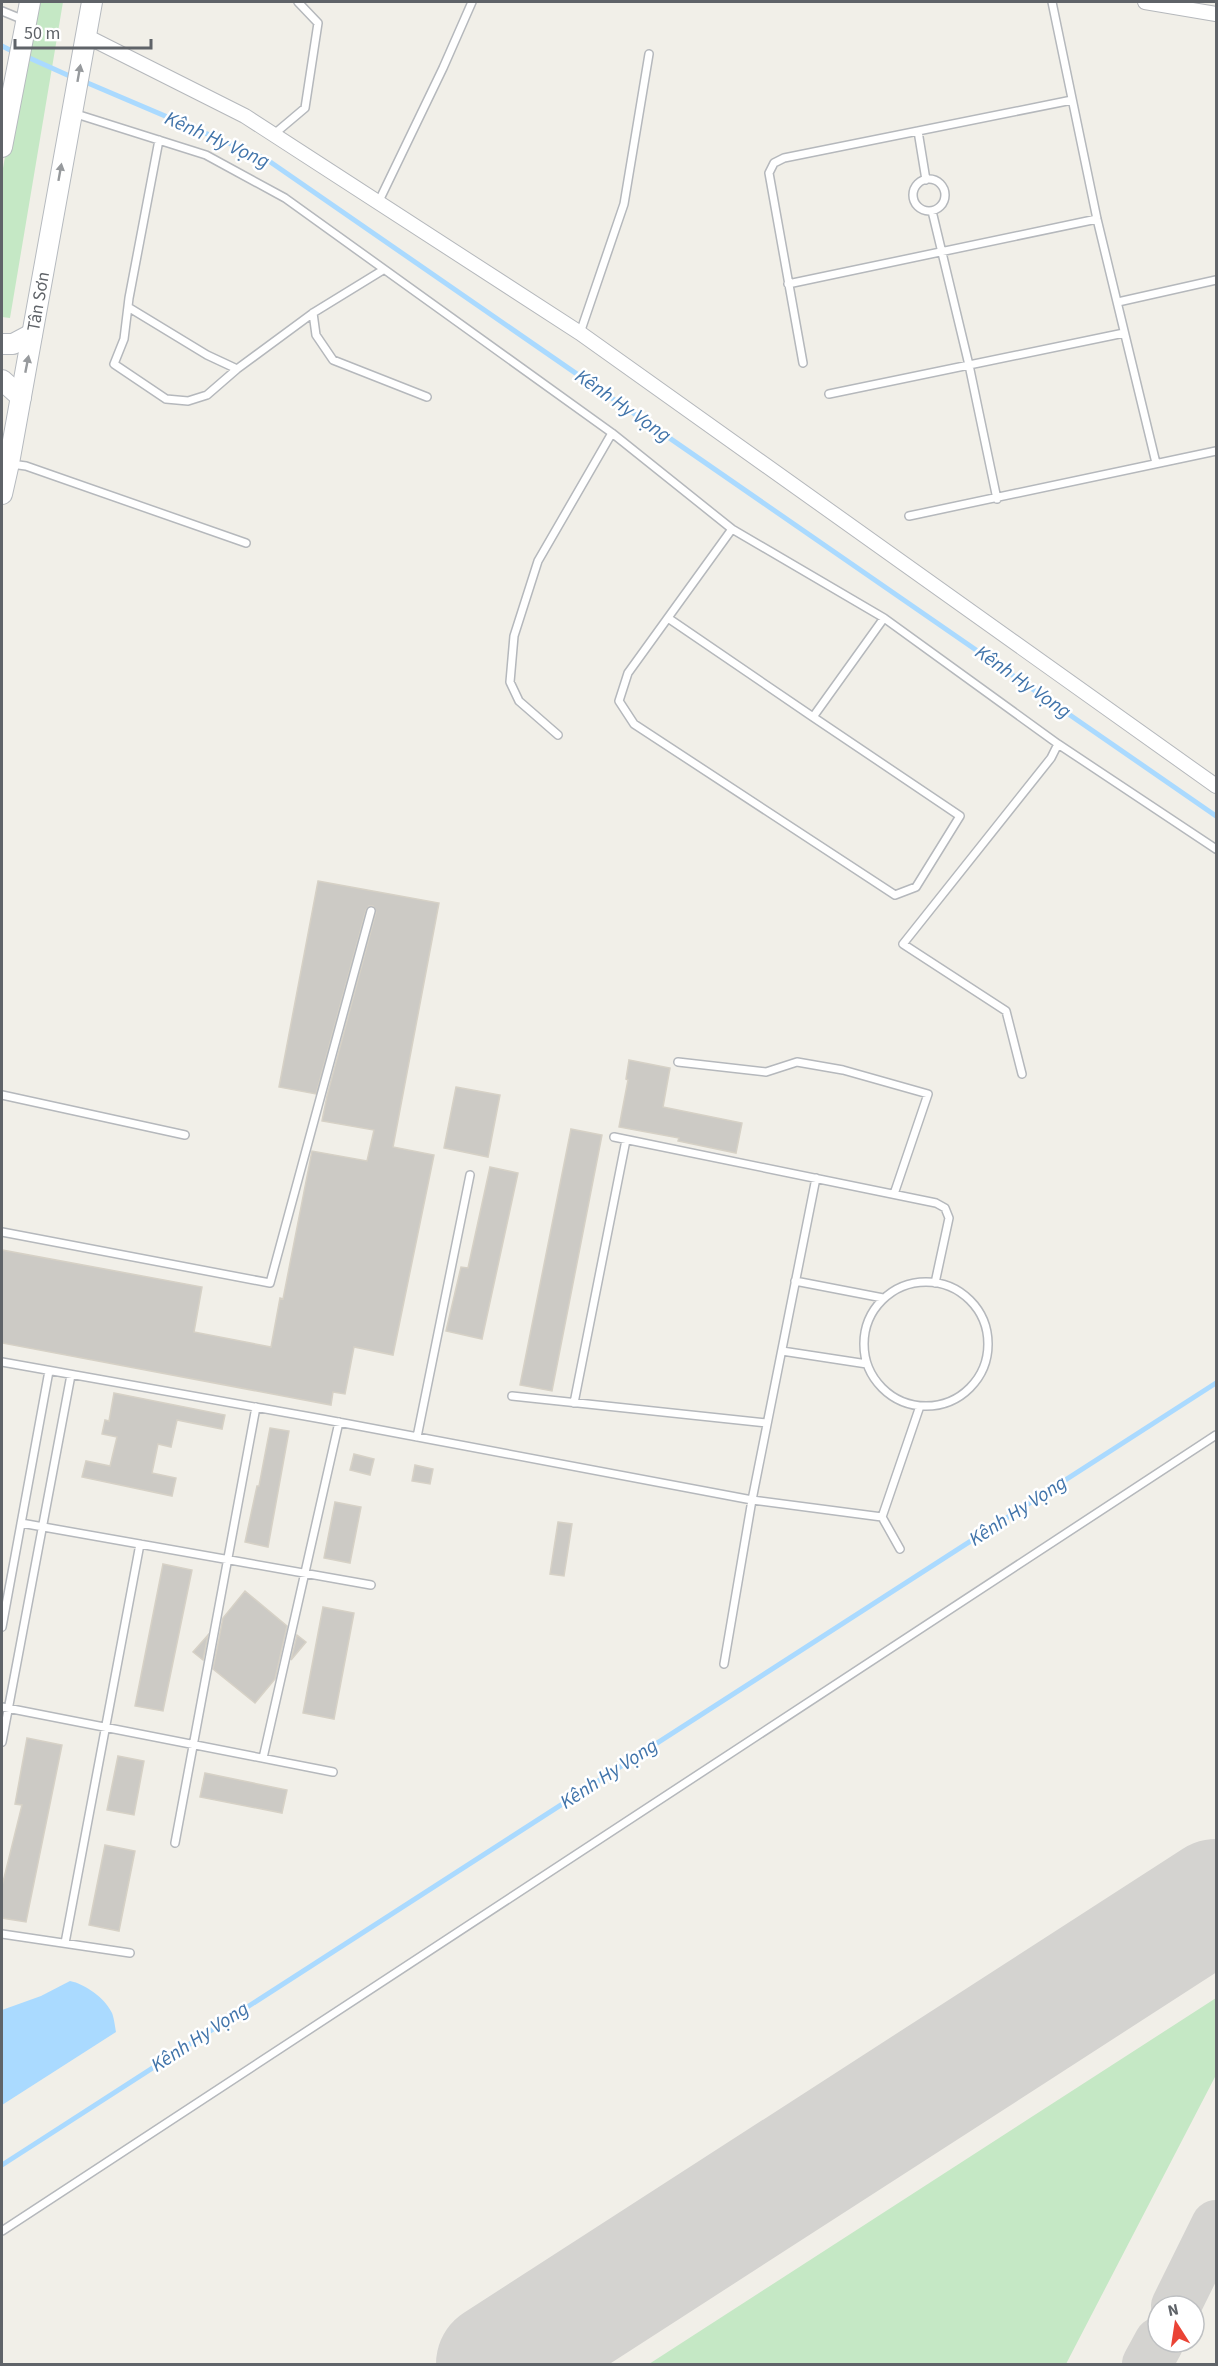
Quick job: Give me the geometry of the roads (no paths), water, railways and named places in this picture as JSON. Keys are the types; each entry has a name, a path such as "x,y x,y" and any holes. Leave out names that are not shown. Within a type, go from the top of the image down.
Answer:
{"street":[{"path":"2,147 7,88 30,2"},
{"path":"92,2 86,38 245,116 580,333 1216,786"},
{"path":"1145,2 1216,14"},
{"name":"Tân Sơn","path":"2,494 86,38"},
{"path":"2,344 13,344 32,334"},
{"path":"2,380 21,397"}],"lane":[{"path":"273,135 305,108 318,23 298,2"},
{"path":"378,203 472,2"},
{"path":"1052,2 1097,219 1156,462"},
{"path":"2,11 26,21"},
{"path":"580,333 624,204 649,54"},
{"path":"803,363 769,172 774,164 784,158 1072,99"},
{"path":"72,109 206,155 285,198 612,433 732,529 884,618 1058,744 1216,849"},
{"path":"918,131 926,180"},
{"path":"159,140 124,339 114,364 166,399 188,401 207,395 237,369 313,314 383,270"},
{"path":"926,180 935,180 945,193 943,203 932,211 916,205 913,195 916,186 926,180"},
{"path":"932,211 969,365 997,499"},
{"path":"788,284 1097,219"},
{"path":"1118,302 1216,280"},
{"path":"128,307 207,355 237,369"},
{"path":"313,314 316,334 333,360 427,398"},
{"path":"828,394 1124,333"},
{"path":"558,735 519,701 510,682 514,636 538,561 612,433"},
{"path":"909,516 1216,451"},
{"path":"9,463 26,466 246,543"},
{"path":"668,618 960,816 915,887 895,895 634,724 620,700 628,673 732,529"},
{"path":"813,717 884,618"},
{"path":"1022,1074 1006,1011 903,944 1051,758 1058,744"},
{"path":"2,1232 270,1283 371,911"},
{"path":"678,1062 766,1072 796,1062 843,1070 928,1094 894,1194"},
{"path":"2,1095 185,1135"},
{"path":"614,1137 936,1203 945,1208 949,1218 935,1282"},
{"path":"574,1403 626,1140"},
{"path":"417,1437 470,1176"},
{"path":"724,1664 752,1500 816,1178"},
{"path":"795,1281 883,1298"},
{"path":"921,1281 935,1282 961,1291 976,1305 986,1323 989,1344 985,1364 975,1382 960,1396 941,1404 920,1406 900,1401 883,1390 870,1373 867,1364 864,1354 864,1333 871,1314 883,1298 901,1286 921,1281"},
{"path":"782,1351 867,1364"},
{"path":"2,1362 339,1422 752,1500 882,1518"},
{"path":"2,1627 5,1589 21,1523 50,1371"},
{"path":"2,1742 5,1708 71,1375"},
{"path":"512,1396 767,1423"},
{"path":"900,1549 882,1518 920,1406"},
{"path":"175,1843 256,1407"},
{"path":"263,1758 339,1422"},
{"path":"2,2230 1216,1435"},
{"path":"21,1523 371,1585"},
{"path":"66,1943 140,1544"},
{"path":"5,1708 333,1772"},
{"path":"2,1934 130,1953"}],"water":[{"path":"70,1981 88,1988 105,2002 112,2013 116,2032 2,2105 2,2010 41,1996"}],"waterway":[{"name":"Kênh Hy Vọng","path":"2,46 16,53"},
{"name":"Kênh Hy Vọng","path":"25,56 74,78"},
{"name":"Kênh Hy Vọng","path":"83,81 266,159 1216,816"},
{"name":"Kênh Hy Vọng","path":"2,2165 1216,1383"}]}
